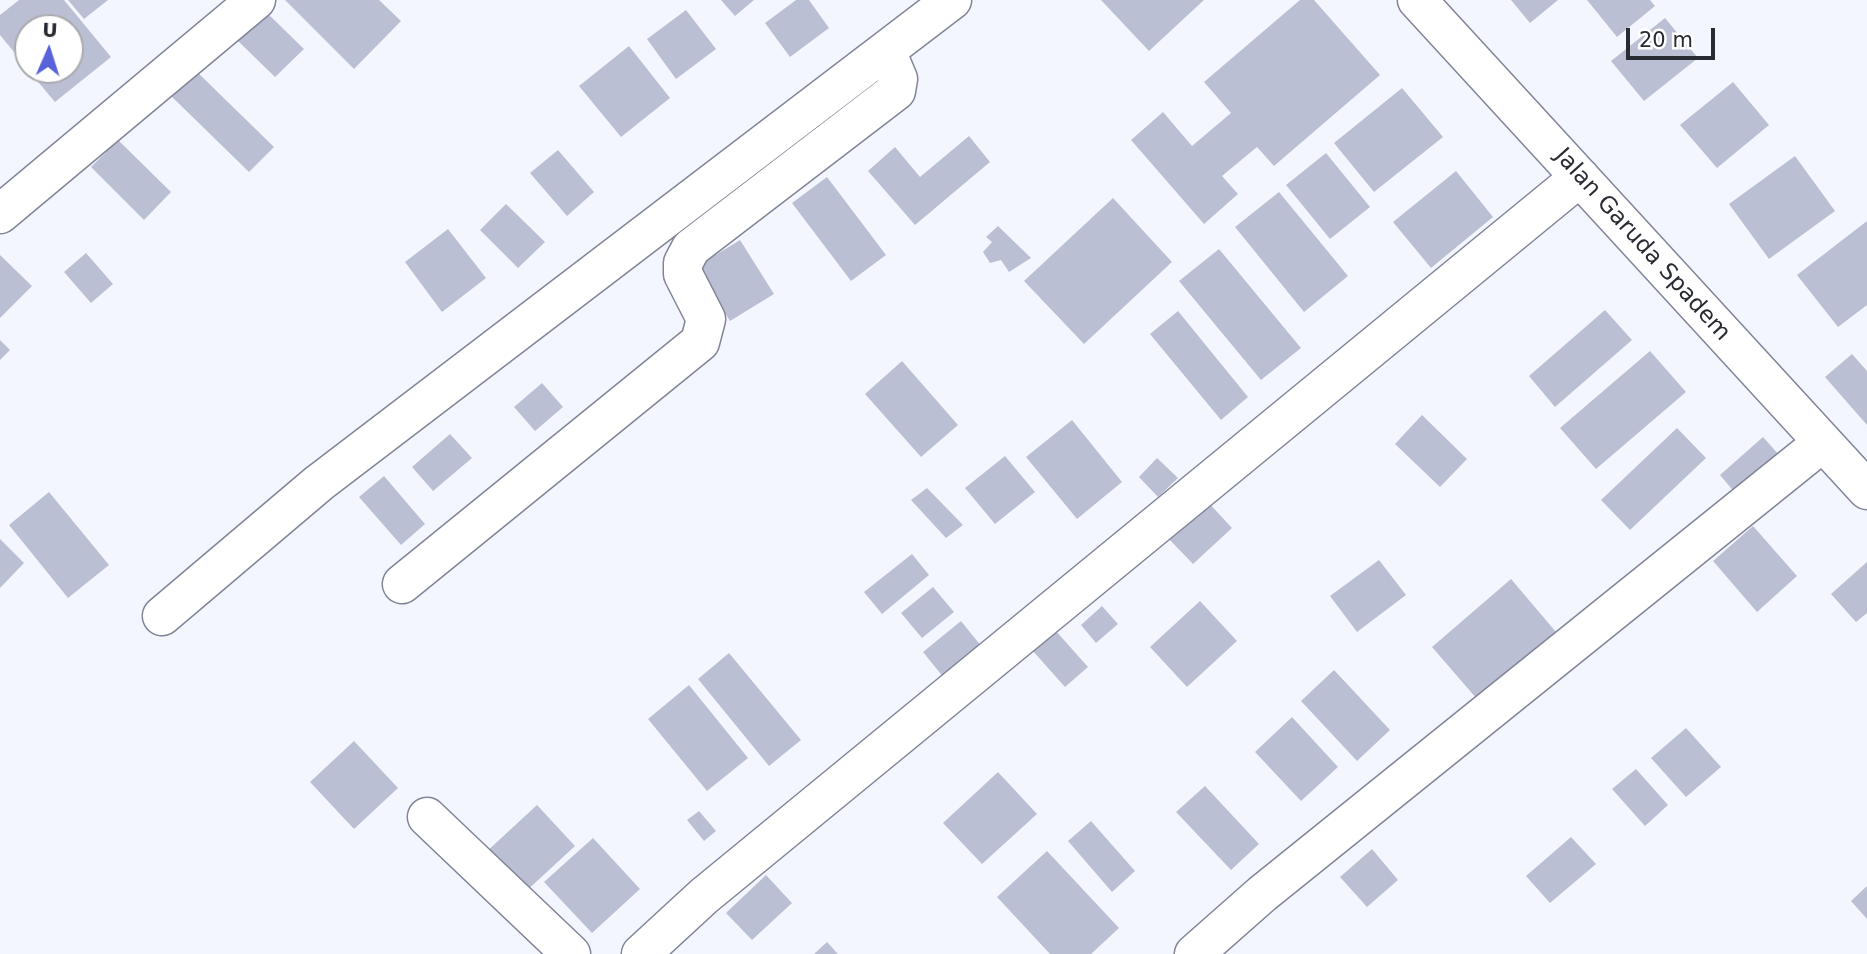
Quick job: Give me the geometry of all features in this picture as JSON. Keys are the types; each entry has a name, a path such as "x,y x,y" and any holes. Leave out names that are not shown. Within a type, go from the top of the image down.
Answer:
{"street":[{"path":"0,214 256,0"},
{"path":"162,616 319,483 577,284 887,53 952,0"},
{"name":"Jalan Garuda Spadem","path":"1438,6 1580,177 1867,490"},
{"path":"402,584 700,342 706,326 705,314 683,274 683,263 691,248 896,91 896,72 887,53"},
{"path":"641,954 745,862 1580,177"},
{"path":"1194,954 1262,894 1822,443"},
{"path":"427,817 571,954"}],"building":[{"path":"19,0 64,0 76,14 14,14 14,52 0,35 0,15"},
{"path":"68,0 108,0 84,19 84,14 80,14"},
{"path":"285,0 379,0 401,21 354,69"},
{"path":"721,0 754,0 735,16"},
{"path":"796,0 809,0 829,28 790,57 765,23"},
{"path":"1101,0 1204,0 1149,51"},
{"path":"1300,0 1314,0 1380,75 1274,166 1257,147 1222,176 1238,194 1204,224 1131,140 1163,112 1192,146 1231,113 1204,82"},
{"path":"1511,0 1558,0 1530,23"},
{"path":"1587,0 1650,0 1655,6 1617,37"},
{"path":"686,10 716,49 676,79 647,39"},
{"path":"265,11 304,49 275,77 237,40"},
{"path":"1665,18 1698,58 1644,101 1611,61"},
{"path":"84,24 111,57 84,79"},
{"path":"629,46 670,98 621,137 579,86"},
{"path":"192,67 274,147 249,172 167,92"},
{"path":"1733,82 1769,125 1717,168 1680,125"},
{"path":"40,84 77,84 55,102"},
{"path":"1402,88 1443,137 1374,192 1334,143"},
{"path":"969,136 990,162 915,225 868,171 895,147 920,177"},
{"path":"118,140 171,192 144,220 91,167"},
{"path":"558,150 594,192 567,216 530,173"},
{"path":"1326,153 1370,207 1330,239 1286,185"},
{"path":"1795,156 1835,211 1769,259 1729,204"},
{"path":"1456,171 1493,217 1431,268 1393,222"},
{"path":"827,177 886,255 851,281 792,203"},
{"path":"1279,192 1348,276 1304,312 1235,227"},
{"path":"1113,198 1172,262 1084,344 1024,281"},
{"path":"506,204 545,242 518,268 480,230"},
{"path":"1867,221 1867,305 1838,327 1797,275"},
{"path":"998,226 1031,258 1009,272 1001,260 990,263 983,252 992,242 986,237"},
{"path":"448,229 486,278 442,312 405,262"},
{"path":"740,240 774,294 730,321 696,267"},
{"path":"1219,249 1301,348 1261,380 1179,281"},
{"path":"86,253 113,284 91,303 64,272"},
{"path":"0,255 32,286 0,318"},
{"path":"1605,310 1632,340 1555,407 1529,376"},
{"path":"1178,311 1248,397 1221,420 1150,334"},
{"path":"0,340 10,350 0,360"},
{"path":"1650,351 1686,392 1596,469 1560,428"},
{"path":"1852,354 1867,371 1867,425 1825,377"},
{"path":"902,361 958,425 921,457 865,394"},
{"path":"542,383 563,407 535,431 514,407"},
{"path":"1422,415 1467,459 1440,487 1395,444"},
{"path":"1072,420 1122,482 1077,519 1026,457"},
{"path":"1677,428 1706,458 1630,530 1601,500"},
{"path":"450,434 472,458 433,491 412,467"},
{"path":"1763,437 1780,456 1736,494 1720,475"},
{"path":"1005,456 1035,492 995,524 965,488"},
{"path":"1157,458 1178,478 1158,497 1139,477"},
{"path":"384,476 425,524 401,545 359,497"},
{"path":"927,488 963,525 946,538 911,500"},
{"path":"49,492 109,565 68,598 9,525"},
{"path":"1206,500 1232,528 1193,564 1167,537"},
{"path":"1753,526 1797,576 1757,612 1713,561"},
{"path":"0,539 24,563 0,588"},
{"path":"912,554 929,575 882,614 864,592"},
{"path":"1379,560 1406,595 1357,632 1330,596"},
{"path":"1867,562 1867,613 1856,622 1831,594"},
{"path":"1511,579 1556,632 1477,699 1432,647"},
{"path":"933,587 954,612 922,638 901,613"},
{"path":"1200,601 1237,641 1187,687 1150,647"},
{"path":"1102,606 1118,624 1096,643 1081,625"},
{"path":"961,621 982,647 944,678 923,652"},
{"path":"1055,630 1088,667 1065,687 1032,650"},
{"path":"729,653 801,740 769,766 698,679"},
{"path":"1334,670 1390,730 1357,761 1301,701"},
{"path":"689,685 748,758 707,791 648,719"},
{"path":"1292,717 1338,767 1301,801 1255,752"},
{"path":"1686,728 1721,767 1686,797 1651,758"},
{"path":"354,741 398,788 354,829 310,782"},
{"path":"1636,769 1668,805 1645,826 1612,789"},
{"path":"998,772 1037,814 982,864 943,823"},
{"path":"1205,786 1259,844 1231,870 1176,812"},
{"path":"537,805 575,846 523,894 485,853"},
{"path":"699,811 716,831 704,841 687,820"},
{"path":"1091,821 1135,871 1112,892 1068,841"},
{"path":"1571,837 1596,864 1550,903 1526,876"},
{"path":"593,838 640,889 592,933 544,882"},
{"path":"1372,849 1398,880 1367,907 1340,877"},
{"path":"1047,851 1119,928 1091,954 1050,954 997,897"},
{"path":"766,875 792,903 752,940 726,913"},
{"path":"1867,886 1867,919 1851,901"},
{"path":"827,942 838,954 814,954"}]}
